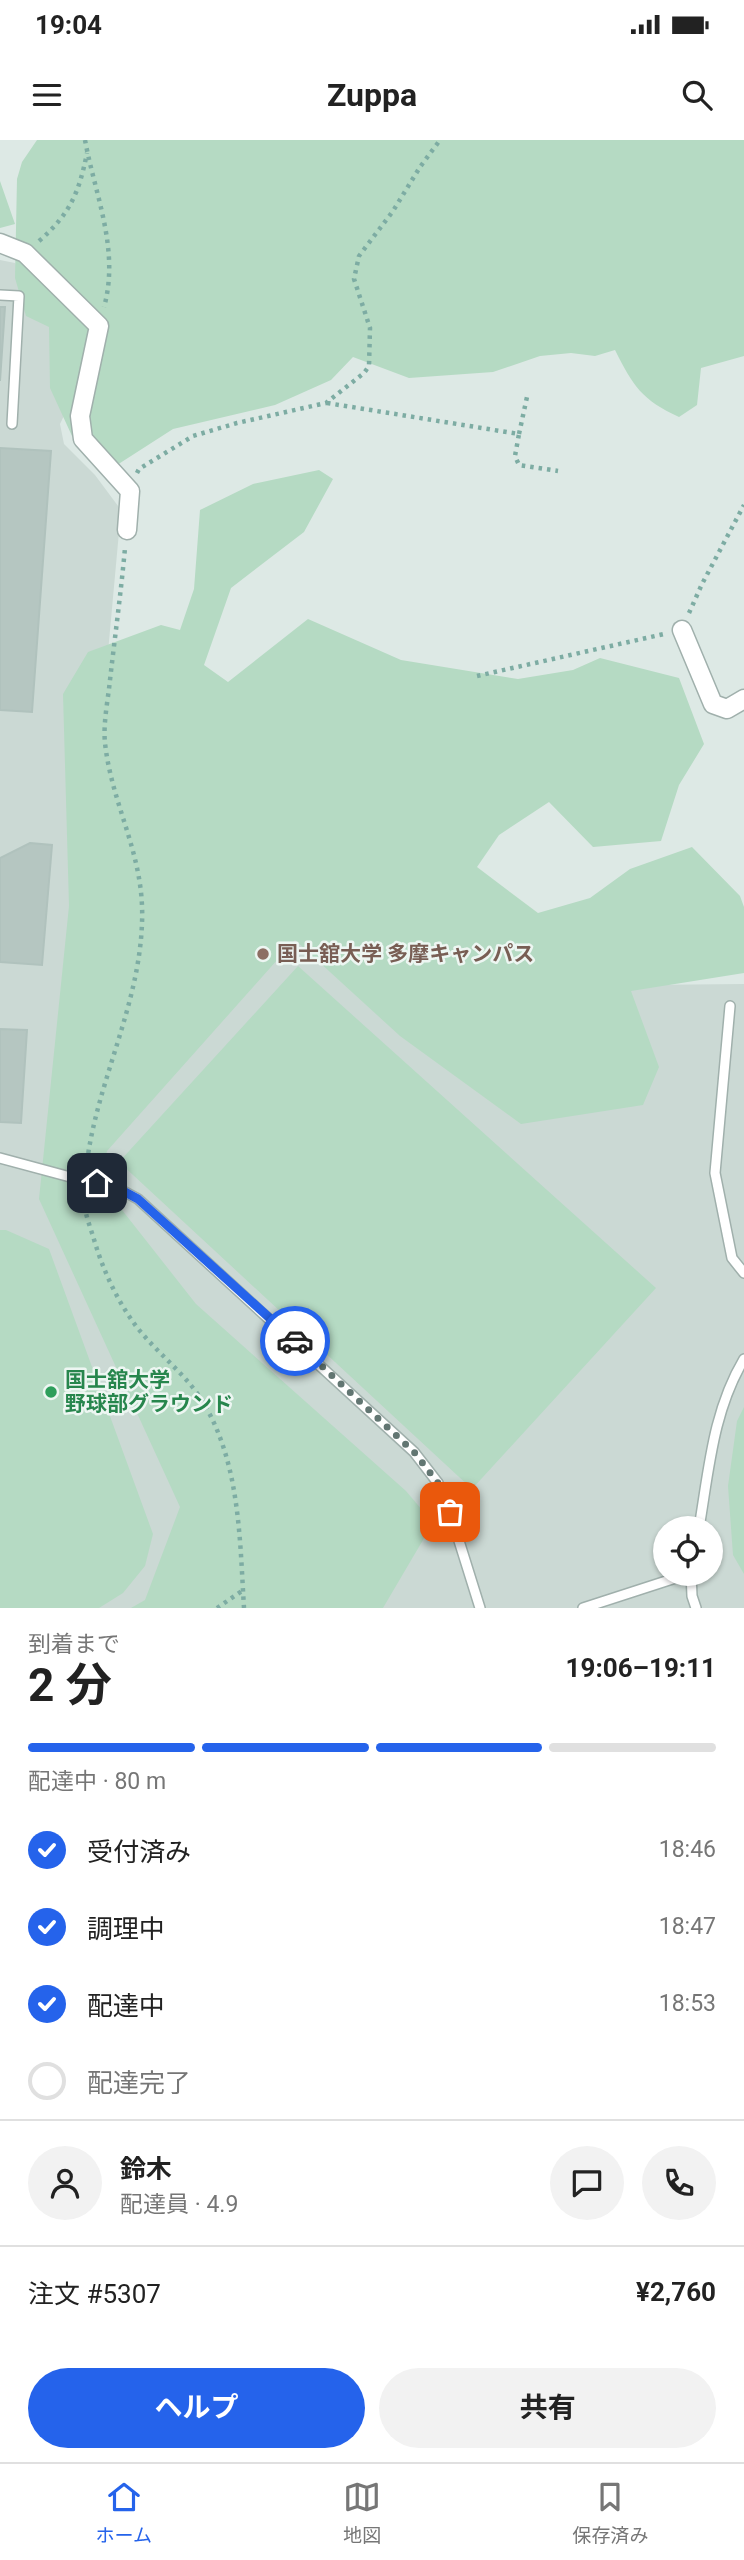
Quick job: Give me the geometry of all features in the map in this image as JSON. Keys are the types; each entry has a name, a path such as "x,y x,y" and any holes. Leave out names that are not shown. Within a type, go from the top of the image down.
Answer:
{"street":[{"path":"0,243 25,253 99,326 80,416 83,439 130,491 127,530"},
{"path":"682,630 713,704 727,709 744,699"}],"lane":[{"path":"0,295 19,296 12,424"},
{"path":"730,1006 715,1173 732,1258 744,1273"},
{"path":"0,1158 74,1178"},
{"path":"97,1183 138,1199 414,1452 438,1483 450,1512 480,1608"},
{"path":"701,1516 719,1414 734,1375 744,1359"},
{"path":"583,1608 691,1573 692,1596 696,1608"}],"path":[{"path":"85,140 104,217 110,284 99,326"},
{"path":"326,403 369,366 369,328 354,279 359,257 440,140"},
{"path":"25,253 67,213 82,176 87,152"},
{"path":"527,397 515,456 519,465 558,471"},
{"path":"130,491 139,469 193,436 237,422 326,403 519,434"},
{"path":"477,676 682,630 702,584 744,505"},
{"path":"86,1171 97,1114 134,992 141,953 142,884 133,844 115,793 104,739 127,530"},
{"path":"85,1184 83,1198 88,1220 113,1291 137,1326 191,1385 209,1411 217,1432 236,1504 244,1608"},
{"path":"217,1608 243,1591"}],"shaded area":[{"name":"国士舘大学 多摩キャンパス","path":"0,260 15,263 72,336 72,399 60,424 64,444 95,475 121,510 108,652 641,985 744,984 744,1608 0,1608"}],"green space":[{"path":"37,140 744,140 744,356 701,368 697,405 679,417 666,411 640,391 615,350 595,356 571,353 540,356 493,372 409,378 353,357 331,380 275,405 173,429 117,465 72,436 50,388 49,327 26,316 15,278 17,179 22,162"},
{"path":"0,181 15,224 0,228"},
{"path":"319,470 333,479 304,532 231,588 204,665 228,682 308,619 401,660 518,679 573,670 600,658 679,678 704,744 679,785 661,841 593,847 549,802 499,835 477,867 538,913 590,898 630,869 692,847 740,896 744,907 744,973 631,991 659,1067 643,1105 521,1124 400,1036 295,940 107,1151 100,1182 196,1304 406,1491 433,1523 383,1608 131,1608 145,1600 180,1507 39,1199 69,906 63,694 88,652 161,625 180,630 194,589 200,510 253,484"},
{"path":"298,966 656,1288 472,1489 119,1162"},
{"name":"国士舘大学 野球部グラウンド","path":"0,1230 6,1230 49,1249 153,1534 145,1566 123,1593 99,1608 0,1608"},
{"path":"744,1407 744,1574 733,1555 728,1486 737,1421"}],"building":[{"path":"0,307 5,307 0,381"},
{"path":"0,448 51,451 32,712 0,710"},
{"path":"30,843 52,845 42,965 0,962 0,858"},
{"path":"0,1029 27,1030 21,1123 0,1122"}],"way so far":[{"path":"295,1341 414,1452 438,1483 450,1512"}],"place":[{"name":"国士舘大学 多摩キャンパス","path":"263,954"},
{"name":"国士舘大学 野球部グラウンド","path":"51,1392"}],"route":[{"path":"97,1183 138,1199 295,1341"}]}
